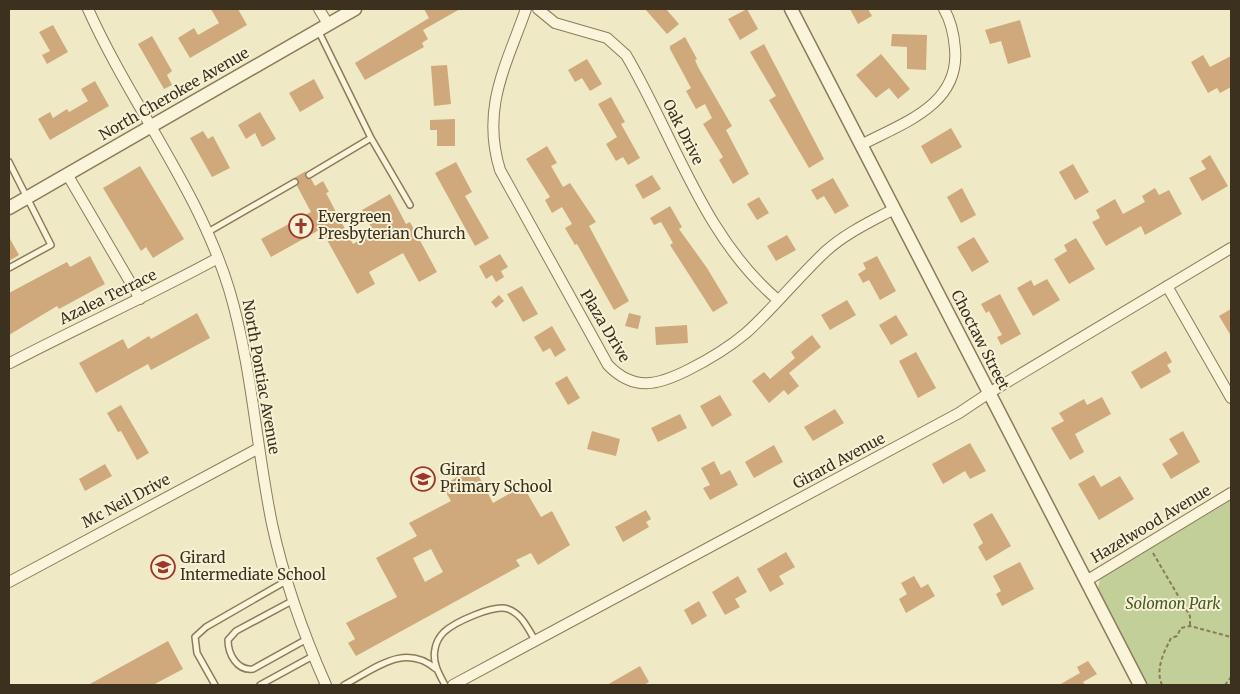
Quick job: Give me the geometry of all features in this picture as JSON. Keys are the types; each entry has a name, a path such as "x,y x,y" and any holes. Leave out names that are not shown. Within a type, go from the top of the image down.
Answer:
{"street":[{"name":"North Pontiac Avenue","path":"88,9 185,185 208,232 229,288 242,343 272,523 286,581 313,656 326,685"},
{"path":"320,9 323,27"},
{"name":"North Cherokee Avenue","path":"9,208 355,9"},
{"name":"Plaza Drive","path":"526,9 495,97 492,132 494,151 500,170 608,365 618,375 643,383 667,380 726,348 745,333 837,242 894,209"},
{"name":"Oak Drive","path":"538,9 555,22 607,38 626,55 722,237 747,271 778,300"},
{"name":"Choctaw Street","path":"791,9 1140,685"},
{"path":"861,145 919,113 944,94 953,78 956,62 951,25 944,9"},
{"path":"68,174 140,299"},
{"name":"Girard Avenue","path":"453,685 959,413 989,393 1231,248"},
{"name":"Azalea Terrace","path":"10,363 218,258"},
{"path":"1167,286 1231,398"},
{"name":"Mc Neil Drive","path":"9,582 259,448"},
{"name":"Hazelwood Avenue","path":"1086,581 1231,493"}],"lane":[{"path":"323,27 371,138 410,205"},
{"path":"308,174 371,138"},
{"path":"9,162 51,245 9,268"},
{"path":"208,232 295,182"},
{"path":"215,685 197,653 195,637 206,627 286,581"},
{"path":"292,601 236,631 228,640 230,652 238,665 247,670 307,639"},
{"path":"445,685 437,670 435,649 445,631 485,611 506,608 515,613 536,641"},
{"path":"260,685 313,656"},
{"path":"344,685 392,660 404,656 417,657 437,670"}],"path":[{"path":"1153,553 1190,616 1190,626"},
{"path":"1162,685 1159,679 1161,658 1171,638 1177,636 1181,628 1190,626 1231,637"},
{"path":"1225,685 1231,677"}],"green space":[{"name":"Solomon Park","path":"1231,500 1231,685 1148,685 1098,588 1100,579"}],"building":[{"path":"211,9 238,9 247,25 190,58 178,38 194,28 198,35 219,23"},
{"path":"424,9 460,9 423,30 428,39 422,43 424,47 365,80 355,63 429,18"},
{"path":"645,9 666,9 679,24 667,34"},
{"path":"747,9 758,29 740,40 728,19"},
{"path":"850,9 868,9 872,16 858,24"},
{"path":"1020,20 1031,57 1008,64 1001,41 990,44 985,30"},
{"path":"53,25 68,52 47,64 42,55 50,51 39,32"},
{"path":"892,34 927,35 926,70 907,69 907,47 891,46"},
{"path":"152,36 172,71 167,75 172,85 164,89 138,44"},
{"path":"685,37 697,59 695,60 698,67 732,126 726,130 749,174 733,184 719,160 723,157 703,124 712,118 705,104 696,109 686,91 691,88 670,49 670,46"},
{"path":"764,44 824,159 809,168 769,100 776,96 750,52"},
{"path":"881,54 910,89 898,99 889,88 876,98 856,75"},
{"path":"1203,55 1210,67 1231,56 1231,87 1220,93 1217,88 1208,93 1191,62"},
{"path":"587,59 602,84 590,91 582,78 575,82 568,70"},
{"path":"447,65 451,104 434,106 431,66"},
{"path":"314,79 324,98 300,112 289,93"},
{"path":"95,81 109,106 50,140 38,119 50,112 53,118 67,109 69,112 88,101 81,89"},
{"path":"611,97 625,122 621,124 640,158 628,165 623,157 616,161 606,144 617,137 598,104"},
{"path":"260,112 276,139 262,147 255,133 246,139 238,125"},
{"path":"455,119 455,146 437,146 437,130 430,130 430,120"},
{"path":"951,128 962,147 931,164 921,146"},
{"path":"203,131 208,139 213,136 230,168 212,177 190,138"},
{"path":"547,146 557,163 551,166 563,187 570,183 596,222 589,226 629,301 614,310 577,244 575,245 565,228 572,224 562,207 552,213 545,200 550,197 526,159"},
{"path":"1210,155 1228,186 1202,201 1189,178 1206,169 1201,161"},
{"path":"456,162 472,192 465,196 489,238 475,246 435,173"},
{"path":"1073,164 1089,192 1075,200 1059,172"},
{"path":"140,166 184,239 153,258 146,247 141,251 103,188"},
{"path":"306,171 305,177 311,179 315,186 323,181 329,192 326,193 353,244 374,232 362,210 390,194 406,224 410,222 437,272 419,282 403,253 369,272 375,284 357,294 321,229 271,257 261,239 311,212 297,186 299,180 294,178"},
{"path":"652,175 661,189 643,199 635,185"},
{"path":"833,178 849,206 835,214 824,196 817,200 811,190"},
{"path":"962,188 976,215 961,223 947,197"},
{"path":"1155,188 1159,195 1169,190 1182,214 1145,235 1141,226 1106,246 1092,222 1100,218 1096,210 1115,199 1123,214 1145,202 1142,196"},
{"path":"759,197 769,213 757,220 747,204"},
{"path":"670,206 682,227 679,229 707,268 728,303 713,312 670,245 673,243 661,222 654,225 650,218"},
{"path":"787,235 796,250 776,261 767,246"},
{"path":"9,237 19,255 9,261"},
{"path":"974,237 989,262 972,272 957,247"},
{"path":"1076,238 1095,269 1069,284 1054,259 1067,251 1064,245"},
{"path":"500,254 508,267 501,271 504,277 496,282 492,275 486,279 479,266"},
{"path":"90,256 105,284 59,309 57,306 9,335 9,293 67,262 70,267"},
{"path":"877,256 896,291 880,300 869,280 863,283 858,274 866,269 863,263"},
{"path":"1047,279 1060,300 1033,316 1017,288 1031,280 1034,286"},
{"path":"522,286 538,314 523,322 507,294"},
{"path":"1000,294 1021,334 1001,345 997,337 1002,335 989,311 986,313 981,304"},
{"path":"499,295 504,301 496,308 491,302"},
{"path":"847,300 856,315 830,330 821,315"},
{"path":"1231,309 1231,336 1219,316"},
{"path":"197,313 210,338 151,370 148,364 96,393 79,363 123,339 128,349 149,336 151,339"},
{"path":"629,313 641,316 638,329 625,326"},
{"path":"896,315 908,335 891,345 879,325"},
{"path":"687,325 688,343 656,345 655,327"},
{"path":"552,326 566,350 555,357 550,348 543,352 534,337"},
{"path":"812,335 821,347 789,373 799,386 788,395 784,390 769,403 752,381 764,372 770,379 795,358 791,352"},
{"path":"1166,351 1172,362 1167,365 1171,372 1141,389 1131,372"},
{"path":"916,352 936,388 918,398 899,361"},
{"path":"567,376 580,398 568,405 555,383"},
{"path":"720,395 732,415 712,427 700,406"},
{"path":"1102,397 1111,414 1075,434 1084,452 1070,460 1051,428 1064,421 1059,413 1084,399 1087,405"},
{"path":"121,405 149,453 137,460 121,431 118,432 107,413"},
{"path":"835,409 844,423 813,441 804,427"},
{"path":"680,414 687,428 658,442 651,428"},
{"path":"592,431 620,439 616,456 587,449"},
{"path":"1183,431 1200,462 1171,479 1162,464 1178,454 1169,439"},
{"path":"970,443 986,471 970,479 965,471 943,484 932,464"},
{"path":"774,445 783,462 754,478 745,462"},
{"path":"714,461 721,475 730,470 738,485 710,500 703,488 710,485 701,468"},
{"path":"105,464 112,476 85,491 79,479"},
{"path":"474,467 493,503 523,486 541,517 552,511 570,545 538,565 531,553 516,560 520,566 356,656 348,643 355,639 346,623 397,597 376,558 417,536 409,523 451,501 442,486","holes":["431,549 443,572 425,582 413,558"]},
{"path":"1094,475 1101,487 1120,476 1134,499 1099,520 1078,484"},
{"path":"646,510 651,519 646,522 649,527 623,542 615,527"},
{"path":"992,513 1011,546 986,561 978,547 983,543 973,524"},
{"path":"786,552 795,567 779,576 784,584 770,592 757,569"},
{"path":"1020,562 1034,589 1002,606 996,594 1001,591 993,576"},
{"path":"738,576 747,592 735,599 740,607 725,615 712,592"},
{"path":"914,576 921,588 928,584 935,596 906,613 899,599 907,594 901,583"},
{"path":"699,601 707,616 692,625 684,610"},
{"path":"168,641 183,669 153,685 88,685"},
{"path":"1088,661 1097,674 1083,682 1085,685 1059,685 1080,673 1077,667"},
{"path":"640,666 649,682 644,685 607,685"}],"place":[{"name":"Evergreen Presbyterian Church","path":"301,226"},
{"name":"Girard Primary School","path":"423,479"},
{"name":"Girard Intermediate School","path":"163,567"}]}
